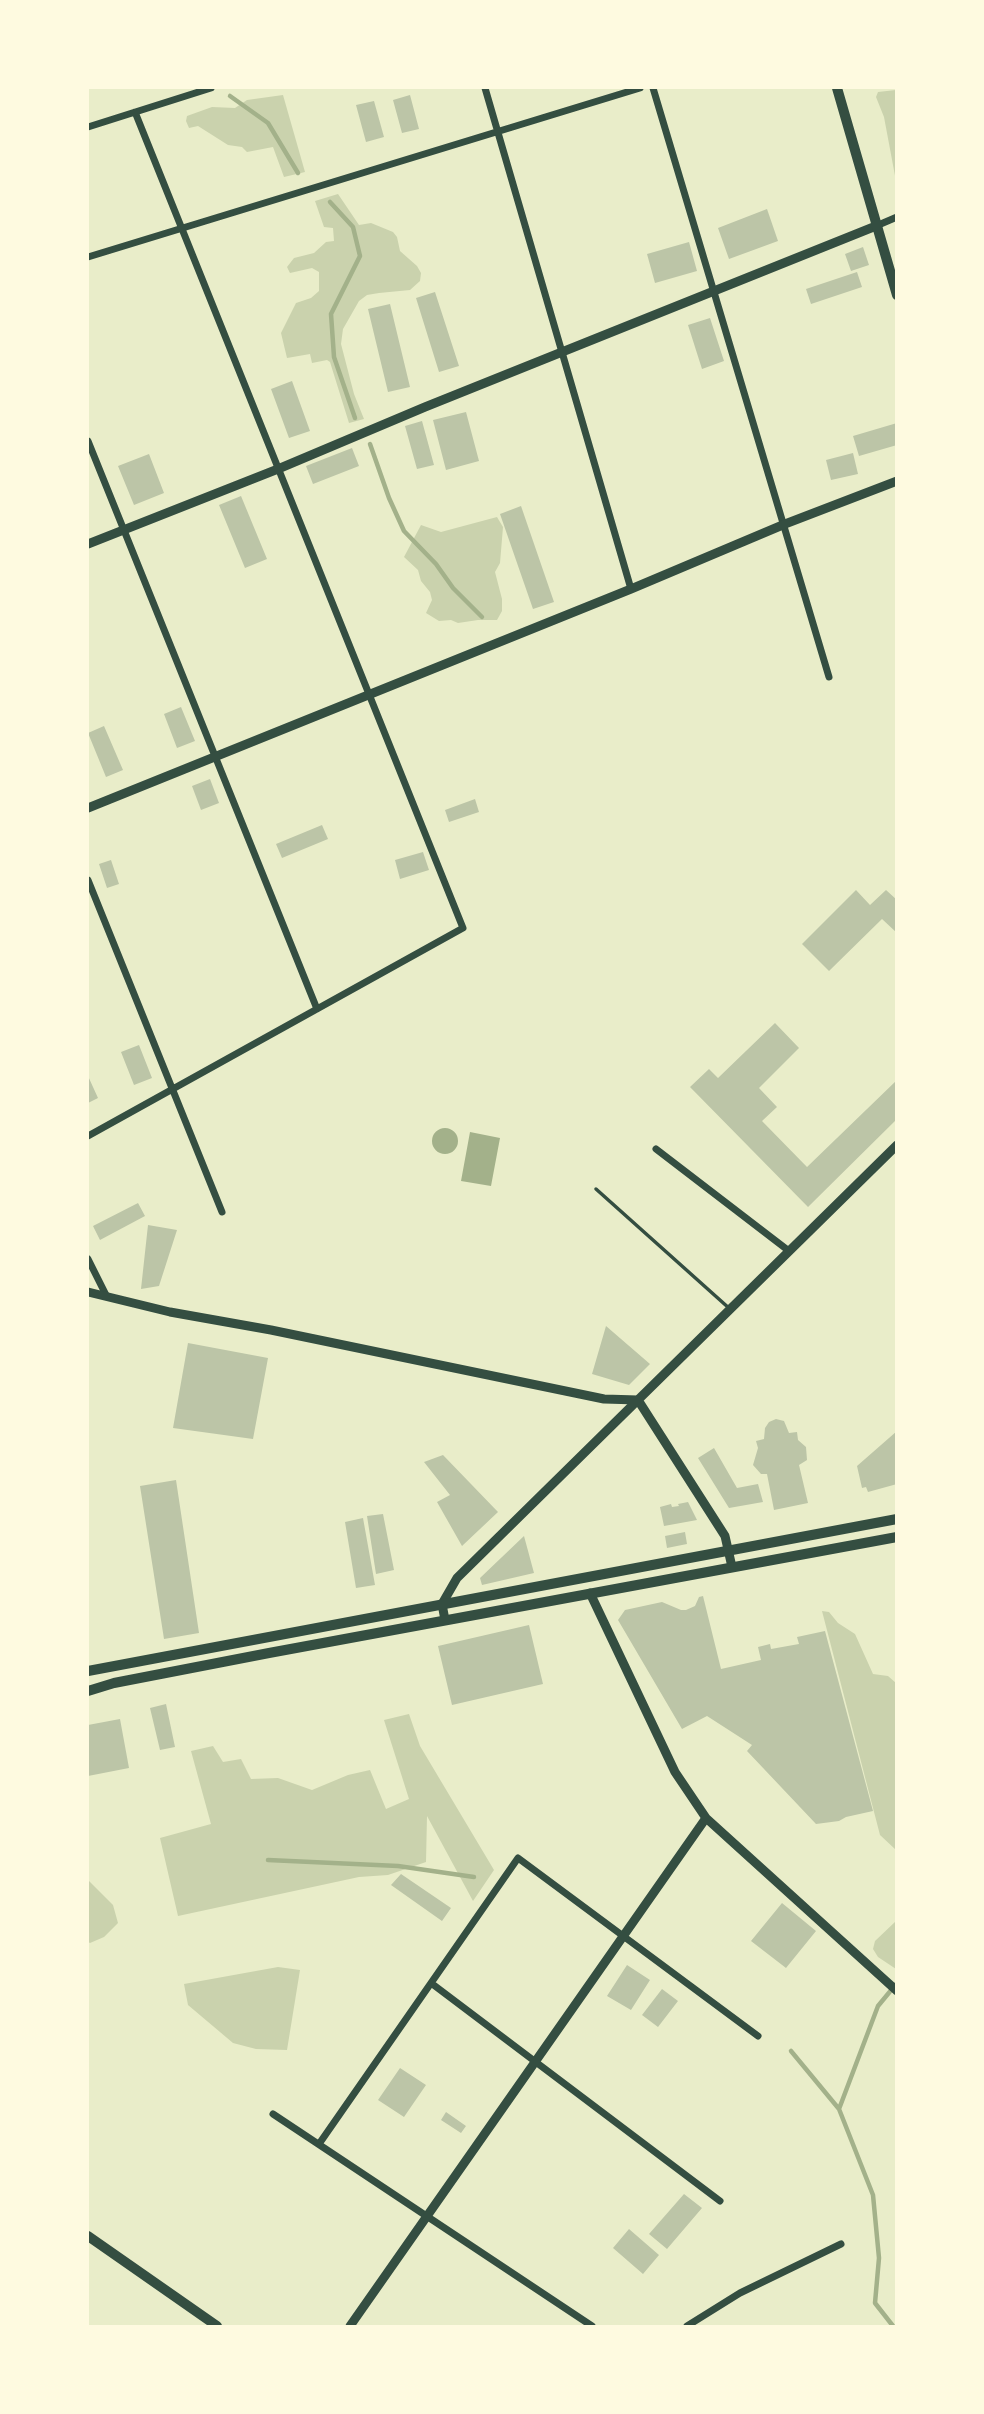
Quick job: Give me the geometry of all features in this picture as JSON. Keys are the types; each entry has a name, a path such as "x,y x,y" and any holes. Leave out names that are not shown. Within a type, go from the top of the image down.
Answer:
{"main road":[{"path":"837,88 897,295"},
{"path":"88,1671 897,1519"},
{"path":"88,1691 256,1655 897,1537"},
{"path":"88,2236 217,2326"}],"street":[{"path":"88,127 211,88"},
{"path":"485,88 631,589"},
{"path":"88,257 640,88"},
{"path":"653,88 785,524 828,677"},
{"path":"88,1136 463,928 135,112"},
{"path":"88,544 278,470 561,352 897,217"},
{"path":"88,441 317,1009"},
{"path":"88,808 785,524 897,481"},
{"path":"88,880 222,1212"},
{"path":"444,1620 442,1604 457,1578 897,1145"},
{"path":"656,1149 789,1251"},
{"path":"88,1259 106,1295"},
{"path":"88,1292 170,1312 271,1330 604,1399 638,1400"},
{"path":"638,1400 724,1536 732,1567"},
{"path":"590,1593 676,1772 706,1818 897,1991"},
{"path":"350,2326 706,1818"},
{"path":"319,2144 518,1858 758,2036"},
{"path":"431,1983 720,2201"},
{"path":"273,2114 592,2326"},
{"path":"687,2326 740,2292 842,2244"}],"lane":[{"path":"596,1189 730,1309"}],"shaded area":[{"path":"897,90 896,181 884,117 876,97 878,92"},
{"path":"283,95 305,172 284,177 273,147 247,152 242,147 228,145 198,126 189,128 186,121 187,116 212,107 235,108 247,100"},
{"path":"338,194 359,225 371,223 393,232 400,251 421,273 420,281 410,290 367,295 359,301 343,329 341,344 354,394 364,419 349,423 330,362 327,360 312,363 310,354 287,358 281,333 296,303 311,298 319,291 319,272 312,268 290,273 287,267 294,258 314,253 326,242 334,241 333,228 324,227 315,201"},
{"path":"497,517 503,527 500,563 495,572 502,599 502,611 497,620 458,623 451,620 439,621 426,613 432,600 430,592 421,581 418,570 404,557 421,525 441,532"},
{"path":"445,1128 454,1132 458,1141 454,1150 445,1154 436,1150 432,1141 436,1132"},
{"path":"470,1132 500,1138 491,1186 461,1181"},
{"path":"822,1611 829,1612 838,1623 855,1634 873,1674 888,1676 896,1683 896,1850 880,1835"},
{"path":"409,1714 420,1746 494,1870 473,1901 427,1816 426,1862 388,1875 359,1877 178,1916 160,1838 211,1824 191,1751 213,1746 223,1762 241,1759 251,1779 278,1778 312,1790 348,1775 370,1770 386,1809 409,1799 384,1720"},
{"path":"88,1880 113,1905 118,1923 104,1937 90,1943 88,1942"},
{"path":"896,1921 896,1969 878,1957 873,1949 875,1941"},
{"path":"278,1967 300,1970 287,2050 256,2049 233,2043 188,2005 184,1984"}],"building":[{"path":"410,95 419,129 402,133 393,100"},
{"path":"374,101 384,137 366,142 356,105"},
{"path":"767,209 778,241 729,259 718,228"},
{"path":"689,242 697,271 655,283 647,254"},
{"path":"863,247 869,265 851,271 845,254"},
{"path":"857,272 862,287 811,304 806,289"},
{"path":"435,292 459,366 439,372 416,298"},
{"path":"390,304 410,387 388,392 368,309"},
{"path":"710,318 724,361 702,369 688,325"},
{"path":"292,381 310,431 289,438 271,389"},
{"path":"466,412 479,461 446,470 433,420"},
{"path":"422,421 434,465 417,469 405,426"},
{"path":"897,423 897,445 859,456 853,436"},
{"path":"352,448 359,466 313,484 306,466"},
{"path":"853,453 858,474 831,480 826,460"},
{"path":"149,454 164,493 134,505 118,466"},
{"path":"241,496 267,559 245,568 219,505"},
{"path":"521,506 554,602 533,609 500,514"},
{"path":"181,707 195,741 177,748 164,714"},
{"path":"104,726 123,770 106,777 88,733"},
{"path":"210,779 219,803 201,810 192,786"},
{"path":"475,799 479,812 449,822 445,810"},
{"path":"322,825 328,839 282,858 276,844"},
{"path":"423,852 429,870 400,879 395,860"},
{"path":"111,860 119,884 107,888 99,864"},
{"path":"856,890 870,905 886,890 897,900 897,933 882,919 829,971 802,944"},
{"path":"775,1023 799,1048 759,1088 777,1107 762,1121 807,1167 897,1080 897,1119 808,1207 690,1087 709,1069 718,1078"},
{"path":"139,1045 152,1078 134,1085 121,1052"},
{"path":"88,1076 98,1098 88,1103"},
{"path":"138,1203 145,1216 100,1240 93,1226"},
{"path":"148,1225 177,1230 159,1286 141,1289"},
{"path":"606,1326 650,1364 629,1385 592,1374"},
{"path":"188,1343 268,1358 253,1439 173,1428"},
{"path":"776,1419 784,1421 789,1433 797,1432 798,1440 806,1447 807,1460 799,1465 808,1503 774,1510 767,1474 761,1474 753,1465 758,1448 756,1441 764,1439 765,1428 769,1422"},
{"path":"897,1431 897,1484 868,1492 866,1487 862,1488 857,1466"},
{"path":"714,1448 737,1488 758,1484 763,1502 729,1508 698,1458"},
{"path":"443,1455 498,1512 462,1546 437,1502 450,1495 424,1462"},
{"path":"176,1480 199,1633 164,1639 140,1486"},
{"path":"688,1502 697,1520 664,1526 660,1507 671,1504 672,1507 679,1506 678,1504"},
{"path":"383,1514 394,1570 376,1574 367,1516"},
{"path":"363,1518 375,1585 356,1588 345,1522"},
{"path":"685,1532 687,1544 667,1548 665,1536"},
{"path":"524,1536 534,1573 482,1585 480,1578"},
{"path":"703,1596 721,1669 761,1660 758,1647 770,1644 771,1649 799,1644 797,1637 825,1631 873,1811 839,1821 816,1824 747,1751 752,1745 707,1716 682,1729 618,1620 625,1610 662,1602 686,1610 695,1606 699,1597"},
{"path":"529,1625 543,1684 452,1705 438,1646"},
{"path":"166,1704 175,1747 160,1750 150,1708"},
{"path":"120,1719 129,1768 88,1776 88,1725"},
{"path":"401,1874 451,1908 442,1921 391,1885"},
{"path":"782,1903 816,1931 786,1968 751,1941"},
{"path":"627,1965 650,1980 631,2010 607,1996"},
{"path":"662,1989 678,2001 658,2027 642,2015"},
{"path":"400,2068 426,2085 404,2117 378,2100"},
{"path":"446,2112 466,2126 461,2133 441,2120"},
{"path":"684,2194 702,2208 667,2249 649,2234"},
{"path":"629,2229 659,2255 643,2274 613,2248"}],"waterway":[{"path":"230,96 268,123 298,173"},
{"path":"330,202 353,227 360,256 331,314 334,357 355,418"},
{"path":"370,444 404,531 482,617"},
{"path":"268,1860 398,1866 474,1877"},
{"path":"893,2326 875,2303 879,2258 873,2195 839,2109 878,2006 897,1983"},
{"path":"791,2051 839,2109"}]}
